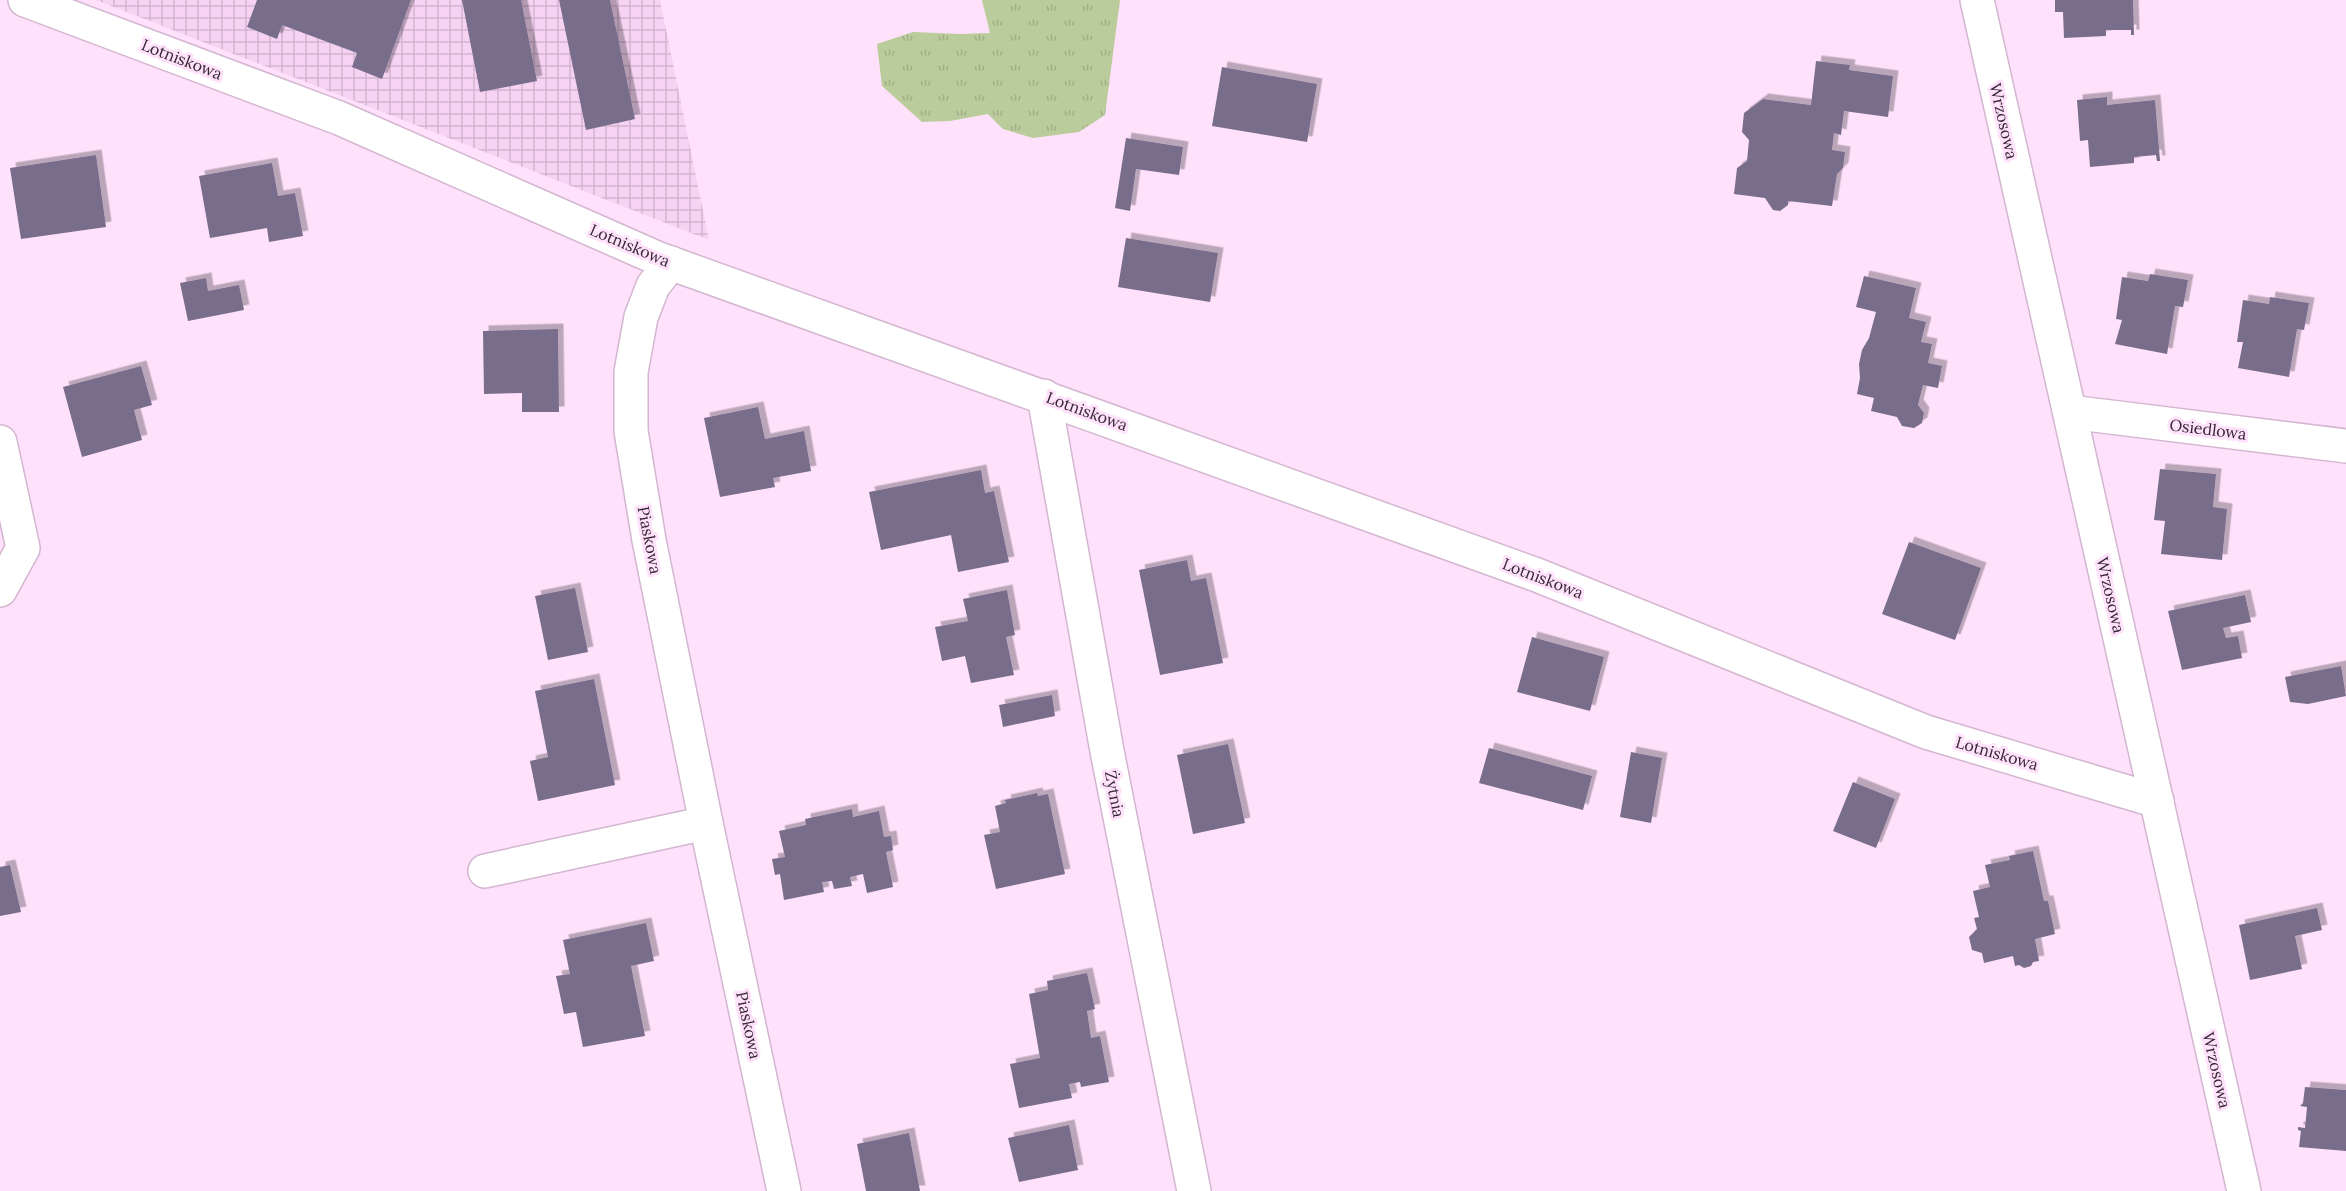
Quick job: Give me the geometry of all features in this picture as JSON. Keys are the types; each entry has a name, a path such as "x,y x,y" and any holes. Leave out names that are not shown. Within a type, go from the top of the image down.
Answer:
{"street":[{"name":"Lotniskowa","path":"24,0 339,118 671,263 1537,575 1926,732 2157,801"},
{"name":"Wrzosowa","path":"1977,0 2244,1191"},
{"name":"Piaskowa","path":"671,263 653,286 641,318 631,372 631,431 649,540 784,1191"},
{"name":"Żytnia","path":"1044,396 1107,751 1194,1191"},
{"name":"Osiedlowa","path":"2070,412 2346,446"},
{"path":"0,442 23,548 0,590"},
{"path":"485,871 706,823"}],"shaded area":[{"path":"96,0 660,0 709,240"}],"green space":[{"path":"982,0 1120,0 1105,115 1079,132 1033,138 1003,129 988,114 950,121 922,122 882,86 877,44 913,32 990,33"}],"building":[{"path":"257,0 411,0 382,79 352,67 357,53 282,25 277,39 247,27"},
{"path":"462,0 521,0 537,81 480,92"},
{"path":"559,0 610,0 635,119 586,130"},
{"path":"2055,0 2133,0 2134,35 2131,35 2131,30 2106,30 2106,36 2064,38 2063,12 2055,12"},
{"path":"1816,61 1850,65 1849,70 1893,76 1888,117 1844,111 1841,135 1834,133 1832,150 1845,152 1843,168 1837,174 1832,206 1788,201 1788,205 1780,211 1773,210 1765,198 1734,194 1737,168 1747,161 1749,140 1742,132 1744,113 1763,99 1811,105"},
{"path":"1222,67 1317,84 1307,142 1212,126"},
{"path":"2107,97 2107,105 2155,100 2160,161 2157,161 2156,155 2134,157 2134,163 2090,167 2088,140 2080,141 2077,100"},
{"path":"1126,138 1183,147 1179,175 1136,169 1130,211 1115,208"},
{"path":"96,155 106,227 21,239 10,168"},
{"path":"272,163 278,196 295,193 303,236 269,242 267,228 210,238 199,176"},
{"path":"1126,238 1218,253 1210,302 1118,287"},
{"path":"2150,274 2188,280 2183,307 2175,306 2167,354 2115,344 2122,320 2116,319 2122,277 2148,281"},
{"path":"1864,276 1916,288 1909,318 1926,322 1921,342 1932,344 1928,363 1942,366 1938,388 1923,385 1918,405 1924,413 1922,423 1914,428 1902,426 1897,417 1871,411 1874,398 1857,394 1862,350 1869,338 1876,312 1856,307"},
{"path":"206,278 208,291 239,285 244,310 188,321 180,283"},
{"path":"2270,297 2309,303 2304,330 2297,329 2289,377 2238,368 2243,342 2237,342 2243,300 2269,304"},
{"path":"558,329 559,412 522,412 522,393 484,394 483,331"},
{"path":"141,366 152,405 134,410 142,440 82,457 63,387"},
{"path":"758,407 765,439 804,431 811,471 773,478 775,487 720,497 704,418"},
{"path":"2160,469 2216,474 2213,507 2227,509 2222,560 2161,554 2165,521 2154,520"},
{"path":"981,470 985,493 994,491 1009,562 958,572 951,535 881,550 869,492"},
{"path":"1909,542 1981,568 1955,640 1882,614"},
{"path":"1187,560 1191,581 1206,578 1223,663 1160,675 1139,570"},
{"path":"575,588 588,652 548,660 535,596"},
{"path":"1007,590 1015,635 1006,637 1014,675 971,683 965,656 942,661 935,627 968,621 963,599"},
{"path":"2245,595 2251,622 2223,628 2226,638 2238,636 2242,658 2182,670 2168,611"},
{"path":"1532,637 1604,657 1590,711 1517,692"},
{"path":"2341,666 2346,696 2308,704 2290,702 2285,677"},
{"path":"594,679 615,785 538,801 530,761 548,757 535,691"},
{"path":"1052,695 1055,716 1003,727 999,705"},
{"path":"1228,744 1245,823 1193,834 1177,755"},
{"path":"1489,748 1592,776 1583,810 1479,783"},
{"path":"1631,752 1662,758 1651,823 1620,817"},
{"path":"1853,782 1895,799 1876,848 1833,831"},
{"path":"1037,793 1038,796 1048,794 1065,874 996,889 984,835 1000,832 995,806 1006,803 1005,800"},
{"path":"852,809 853,817 879,811 884,837 891,836 893,850 886,852 893,887 867,893 863,874 850,877 852,886 834,889 832,881 822,882 824,892 784,900 780,874 775,875 772,859 785,857 779,831 806,825 805,819"},
{"path":"2033,851 2044,901 2048,901 2055,934 2035,939 2039,961 2033,962 2031,966 2024,968 2019,965 2015,966 2013,956 1984,963 1982,953 1972,950 1969,937 1977,929 1974,918 1979,917 1973,891 1990,887 1985,865 2010,860 2009,856"},
{"path":"10,865 21,912 0,916 0,867"},
{"path":"2317,908 2322,930 2295,936 2302,969 2250,980 2239,925"},
{"path":"646,923 654,961 631,966 645,1036 583,1047 576,1012 564,1014 556,976 570,974 563,940"},
{"path":"1087,973 1095,1009 1087,1011 1091,1038 1100,1036 1109,1082 1081,1087 1080,1082 1069,1084 1072,1098 1019,1108 1010,1064 1040,1058 1029,994 1048,990 1047,981"},
{"path":"2305,1087 2346,1090 2346,1151 2299,1147 2301,1131 2298,1127 2305,1128 2307,1107 2300,1106 2303,1103"},
{"path":"1069,1125 1078,1170 1019,1182 1008,1138"},
{"path":"909,1133 920,1191 866,1191 857,1144"}]}
